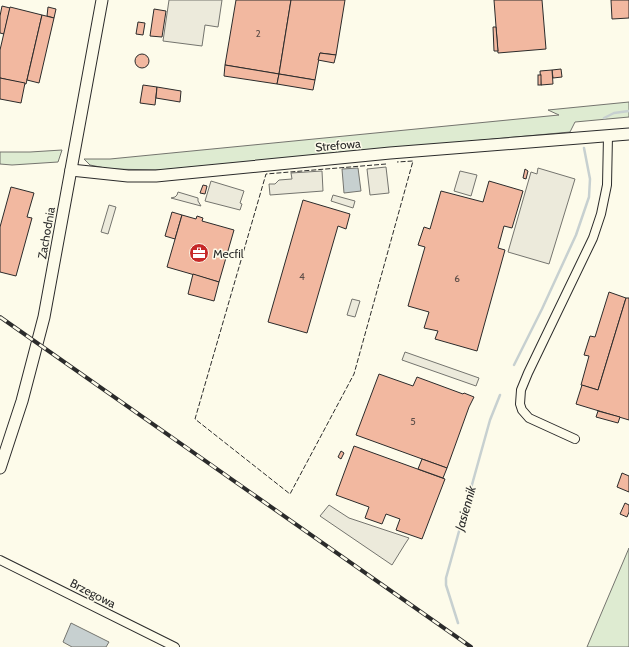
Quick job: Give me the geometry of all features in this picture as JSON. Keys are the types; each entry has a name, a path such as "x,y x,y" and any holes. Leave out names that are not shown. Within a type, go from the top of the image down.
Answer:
{"street":[{"name":"Zachodnia","path":"0,468 22,401 43,324 102,0"},
{"name":"Strefowa","path":"71,170 128,176 156,176 390,153 629,134"},
{"path":"575,439 529,418 522,410 520,397 521,390 528,373 592,238 601,214 607,185 608,136"},
{"name":"Brzegowa","path":"0,560 175,647"}],"green space":[{"path":"629,102 629,117 575,122 570,132 160,170 110,169 90,165 84,159 110,159 559,115 548,110"},
{"path":"62,150 58,162 12,165 0,164 0,152"},
{"path":"629,548 629,647 587,647"}],"shaded area":[{"path":"169,0 222,0 218,27 205,25 202,46 163,41"},
{"path":"386,167 389,193 370,195 367,169"},
{"path":"358,168 361,191 344,193 342,169"},
{"path":"538,168 575,179 549,264 508,252 531,172 537,174"},
{"path":"322,171 323,191 270,195 269,184 275,184 279,180 292,179 291,173"},
{"path":"460,171 477,175 471,196 454,191"},
{"path":"211,181 244,191 240,203 242,204 240,210 205,201"},
{"path":"178,192 198,198 201,206 171,198 175,197"},
{"path":"333,195 355,201 353,208 331,201"},
{"path":"109,205 116,207 108,234 101,232"},
{"path":"352,299 360,301 355,317 347,315"},
{"path":"405,352 479,378 476,386 402,360"},
{"path":"329,505 349,518 409,538 392,565 320,516"},
{"path":"71,623 109,642 106,647 72,647 63,642"}],"building":[{"path":"236,0 291,0 279,74 225,65"},
{"path":"291,0 345,0 336,55 320,53 315,80 279,74"},
{"path":"494,0 542,0 546,49 498,53"},
{"path":"611,0 629,0 629,18 612,19"},
{"path":"2,6 10,8 4,34 0,33 0,16"},
{"path":"10,7 42,15 26,84 0,78 0,50"},
{"path":"48,7 56,9 54,18 47,16"},
{"path":"154,9 166,11 162,37 150,36"},
{"path":"42,15 54,18 39,83 27,80"},
{"path":"138,22 145,23 143,35 136,34"},
{"path":"493,27 496,27 498,51 494,51"},
{"path":"320,53 336,55 334,63 318,60"},
{"path":"139,54 145,54 149,58 149,64 145,68 139,68 135,64 135,58"},
{"path":"225,65 279,74 277,84 224,76"},
{"path":"561,69 562,77 553,78 552,70"},
{"path":"552,70 553,84 541,85 540,71"},
{"path":"279,74 315,80 313,90 277,84"},
{"path":"538,75 541,75 541,85 538,85"},
{"path":"0,78 25,83 21,103 0,99"},
{"path":"143,85 157,87 155,105 140,103"},
{"path":"157,87 181,91 180,102 156,98"},
{"path":"525,169 528,171 526,179 523,178"},
{"path":"489,181 523,191 512,228 504,226 498,248 505,250 477,351 435,339 438,331 424,328 429,312 408,306 425,247 418,245 424,227 430,229 441,191 483,202"},
{"path":"203,185 207,186 205,194 200,193"},
{"path":"11,187 34,193 27,217 32,218 16,276 0,272 0,227"},
{"path":"303,200 350,214 346,229 338,226 307,333 268,322"},
{"path":"172,212 182,215 175,239 165,236"},
{"name":"Mecfil","path":"182,215 196,219 197,216 203,218 202,221 234,230 219,282 167,267"},
{"path":"193,274 219,282 214,301 188,294"},
{"path":"609,292 626,298 598,390 581,385 589,356 584,355 590,336 595,337"},
{"path":"626,298 629,298 629,420 576,404 582,385 598,390"},
{"path":"379,374 413,386 417,377 474,397 447,468 356,435"},
{"path":"598,411 620,417 618,423 596,417"},
{"path":"354,446 445,479 422,539 396,530 400,519 386,514 382,524 365,518 369,507 336,495"},
{"path":"341,451 344,453 341,459 338,457"},
{"path":"422,459 447,468 443,478 418,469"},
{"path":"622,473 629,476 629,492 617,487"},
{"path":"625,503 629,505 627,517 620,514"}],"waterway":[{"name":"Jasiennik","path":"604,118 614,113 629,111"},
{"name":"Jasiennik","path":"514,365 576,235 589,197 590,179 584,148"},
{"name":"Jasiennik","path":"458,623 446,585 446,578 490,420 500,395"}],"railway":[{"path":"0,317 471,647"}],"fence":[{"path":"386,164 266,174 195,419 290,494 354,374 413,161 397,162"}],"place":[{"name":"Mecfil","path":"199,253"}]}
